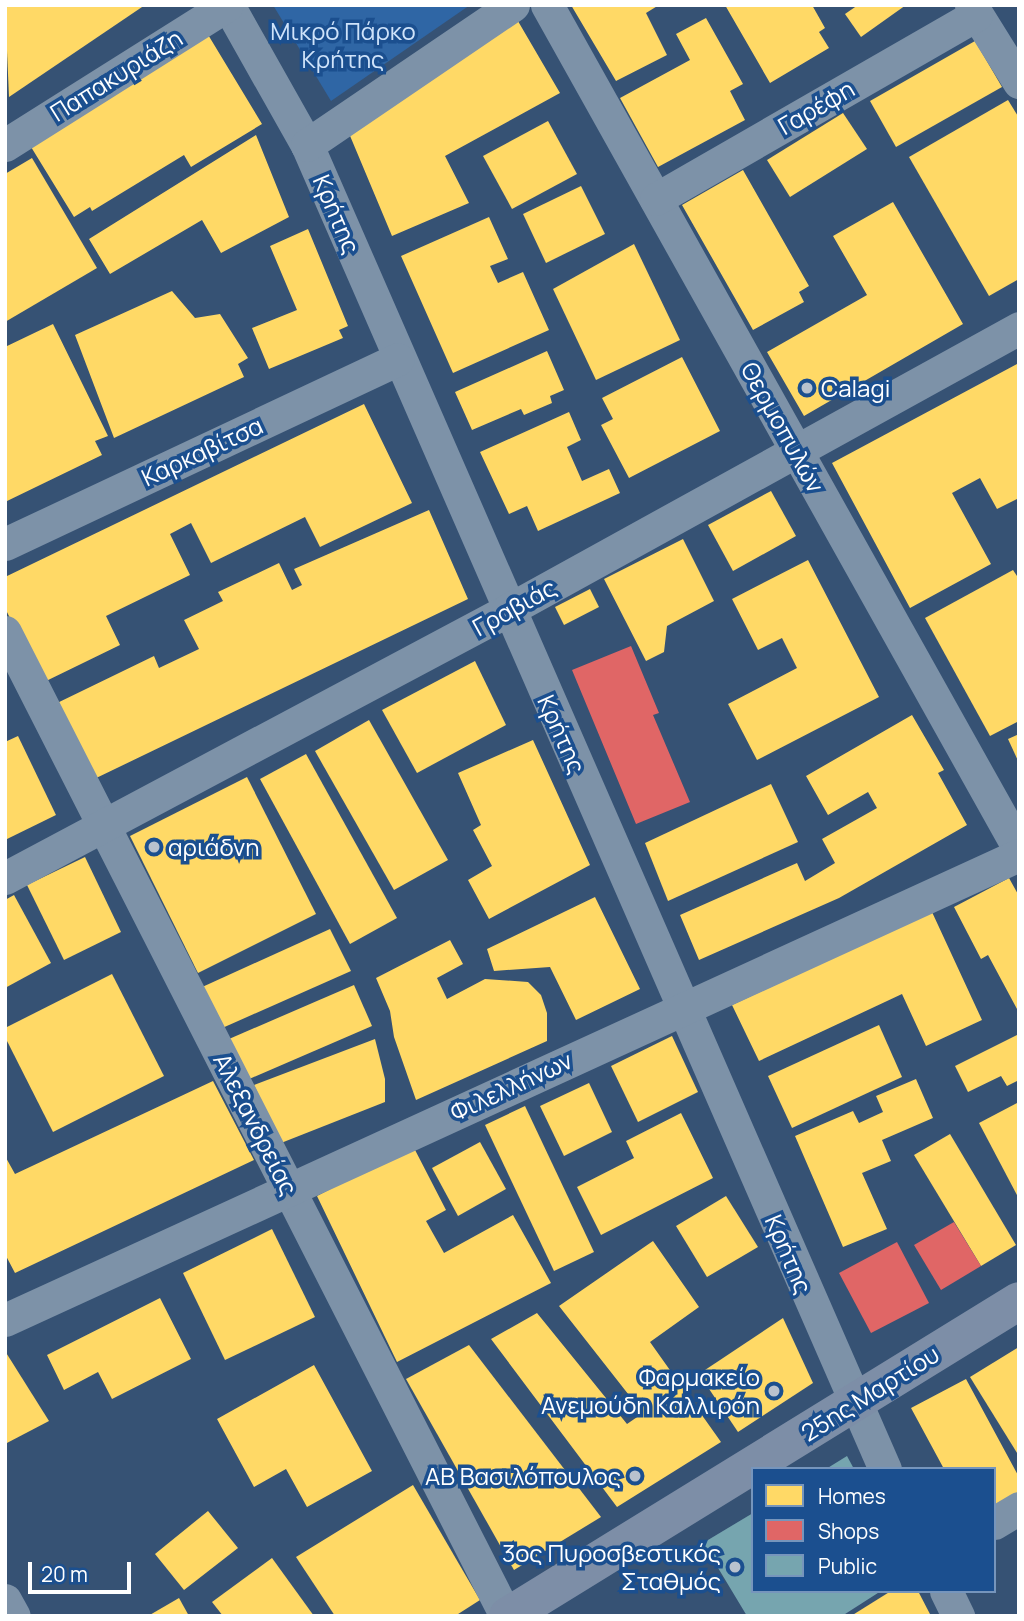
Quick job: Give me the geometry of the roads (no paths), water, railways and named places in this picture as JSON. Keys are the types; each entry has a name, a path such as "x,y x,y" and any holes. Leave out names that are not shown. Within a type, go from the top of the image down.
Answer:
{"main road":[{"name":"25ης Μαρτίου","path":"507,1616 1019,1301"}],"street":[{"name":"Κρήτης","path":"228,5 307,145 853,1403 885,1467"},
{"name":"Παπακυριάζη","path":"5,145 228,5"},
{"path":"307,145 513,5"},
{"name":"Θερμοπυλών","path":"547,5 1019,849"},
{"path":"974,10 1019,82"},
{"name":"Γαρέφη","path":"656,200 974,10"},
{"name":"Γραβιάς","path":"5,878 508,610 1019,328"},
{"name":"Καρκαβίτσα","path":"5,544 398,359"},
{"name":"Αλεξανδρείας","path":"5,632 507,1616"},
{"name":"Φιλελλήνων","path":"5,1320 288,1188 1019,856"},
{"path":"996,1522 1019,1508"},
{"path":"947,1593 958,1616"},
{"path":"5,1600 14,1616"}],"place":[{"name":"Calagi","path":"807,388"},
{"name":"αριάδνη","path":"154,847"},
{"name":"Φαρμακείο Ανεμούδη Καλλιρόη","path":"774,1391"},
{"name":"ΑΒ Βασιλόπουλος","path":"635,1476"},
{"name":"3ος Πυροσβεστικός Σταθμός","path":"735,1567"}],"park label":[{"name":"Μικρό Πάρκο Κρήτης","path":"343,45"}]}
